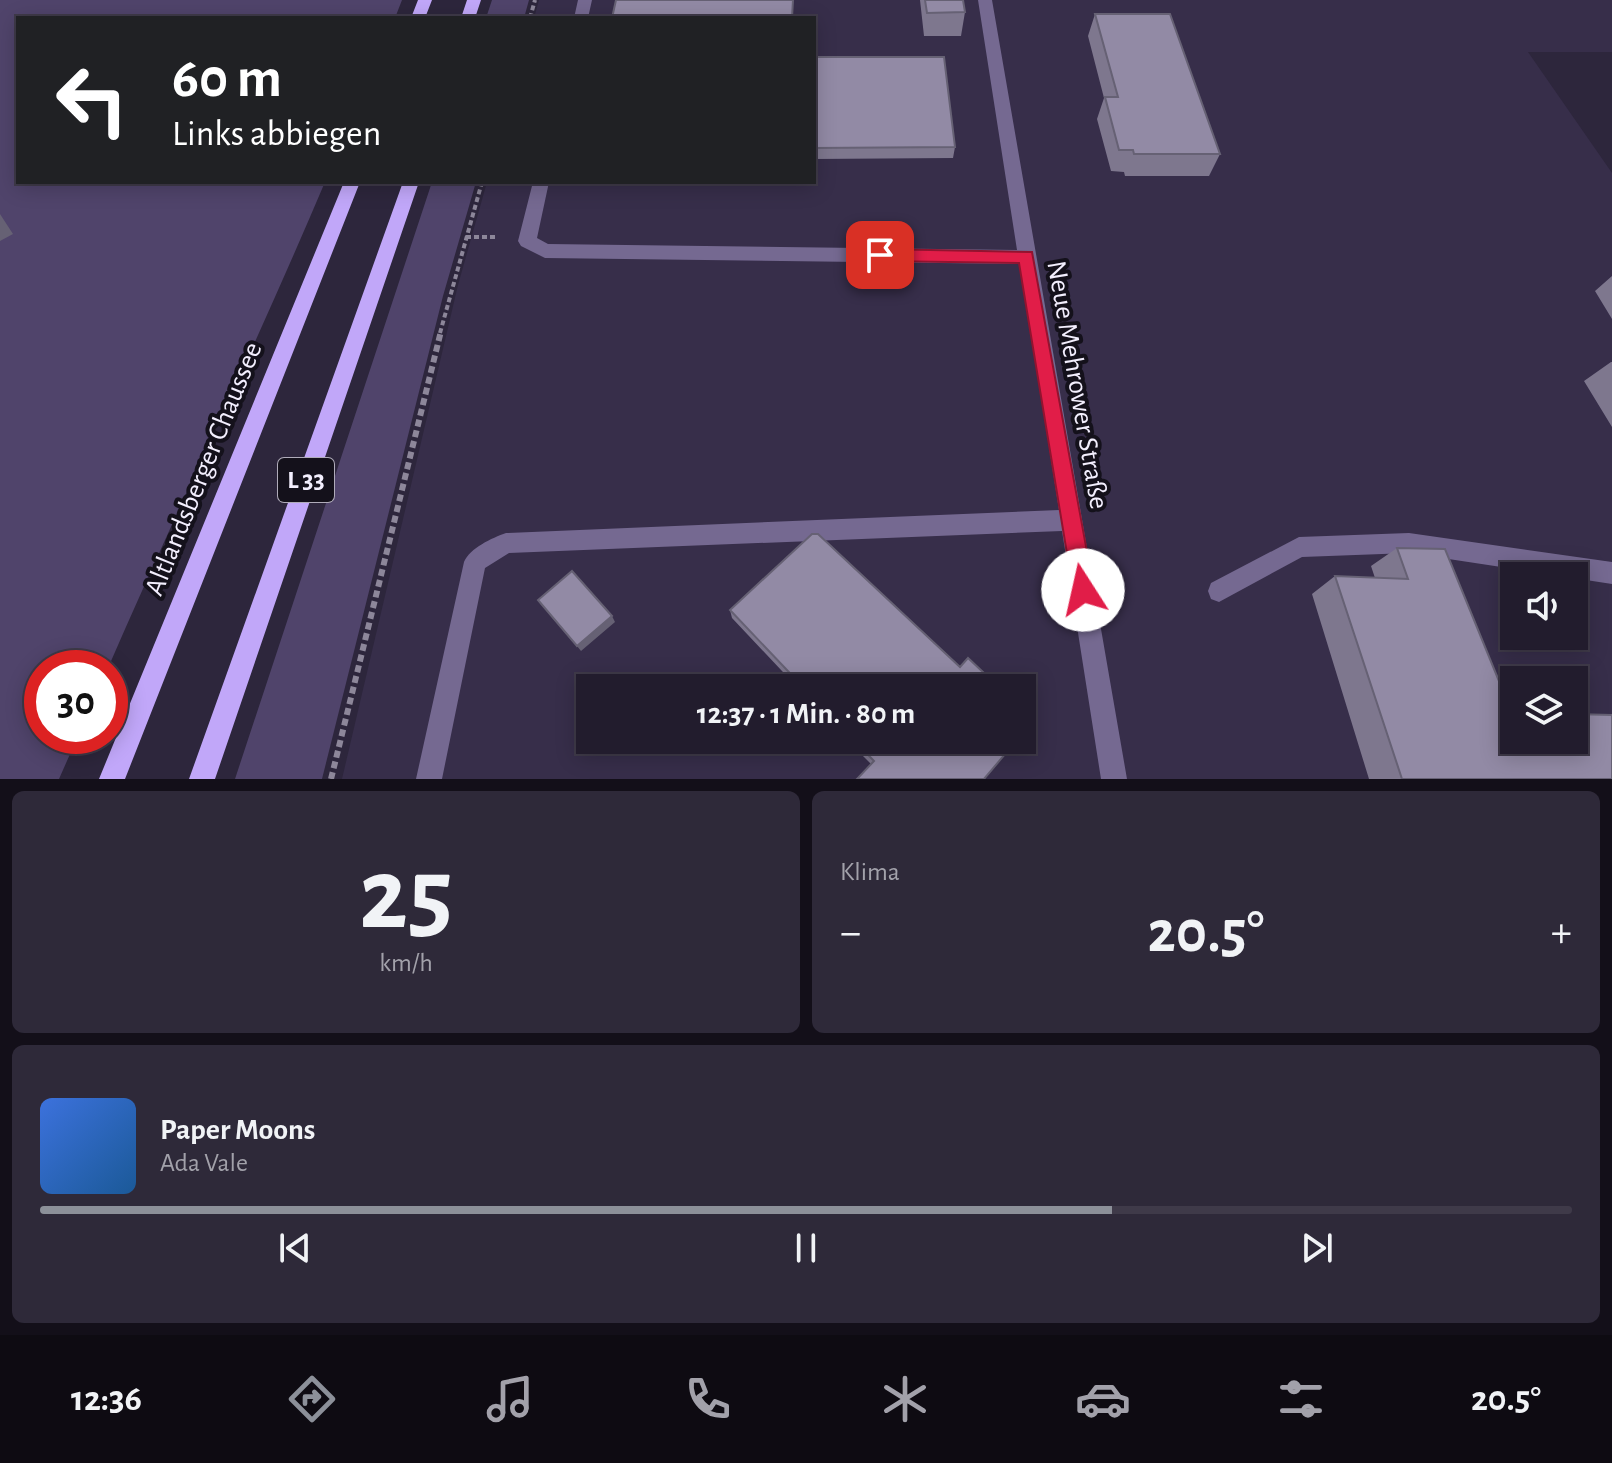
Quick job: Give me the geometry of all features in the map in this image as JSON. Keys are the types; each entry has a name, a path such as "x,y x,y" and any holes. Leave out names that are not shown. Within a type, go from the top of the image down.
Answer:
{"main road":[{"name":"Altlandsberger Chaussee","path":"112,779 351,184"},
{"name":"L 33","path":"202,779 410,184"}],"street":[{"name":"Neue Mehrower Straße","path":"985,0 1114,779"},
{"path":"541,184 527,241 545,251 1026,257"},
{"path":"429,779 475,562 506,543 1072,520"},
{"path":"1219,591 1299,547 1409,543 1612,573"}],"path":[{"path":"331,779 450,293 481,184"}],"shaded area":[{"path":"0,0 402,0 396,16 16,16 16,184 324,184 116,650 24,650 24,754 70,754 59,779 0,779"},
{"path":"492,0 529,0 525,16 487,16"},
{"path":"539,0 1612,0 1612,52 1528,52 1612,173 1612,779 342,779 458,285 486,184 816,184 816,16 535,16"},
{"path":"431,184 475,184 443,296 322,779 235,779"}],"building":[{"path":"616,0 793,0 792,16 612,16"},
{"path":"925,0 963,0 965,12 927,13"},
{"path":"1095,14 1170,14 1220,154 1134,154 1133,150 1119,150 1105,97 1118,97"},
{"path":"816,57 944,57 955,147 816,148"},
{"path":"812,534 818,534 960,667 968,658 985,674 791,674 730,610"},
{"path":"1397,548 1445,549 1500,684 1500,754 1588,754 1588,714 1612,715 1612,779 1402,779 1335,576 1408,579"},
{"path":"572,571 612,616 577,646 538,600"},
{"path":"867,754 1005,754 984,779 857,779 874,761"}],"route":[{"path":"880,255 1026,257 1083,590"}]}
